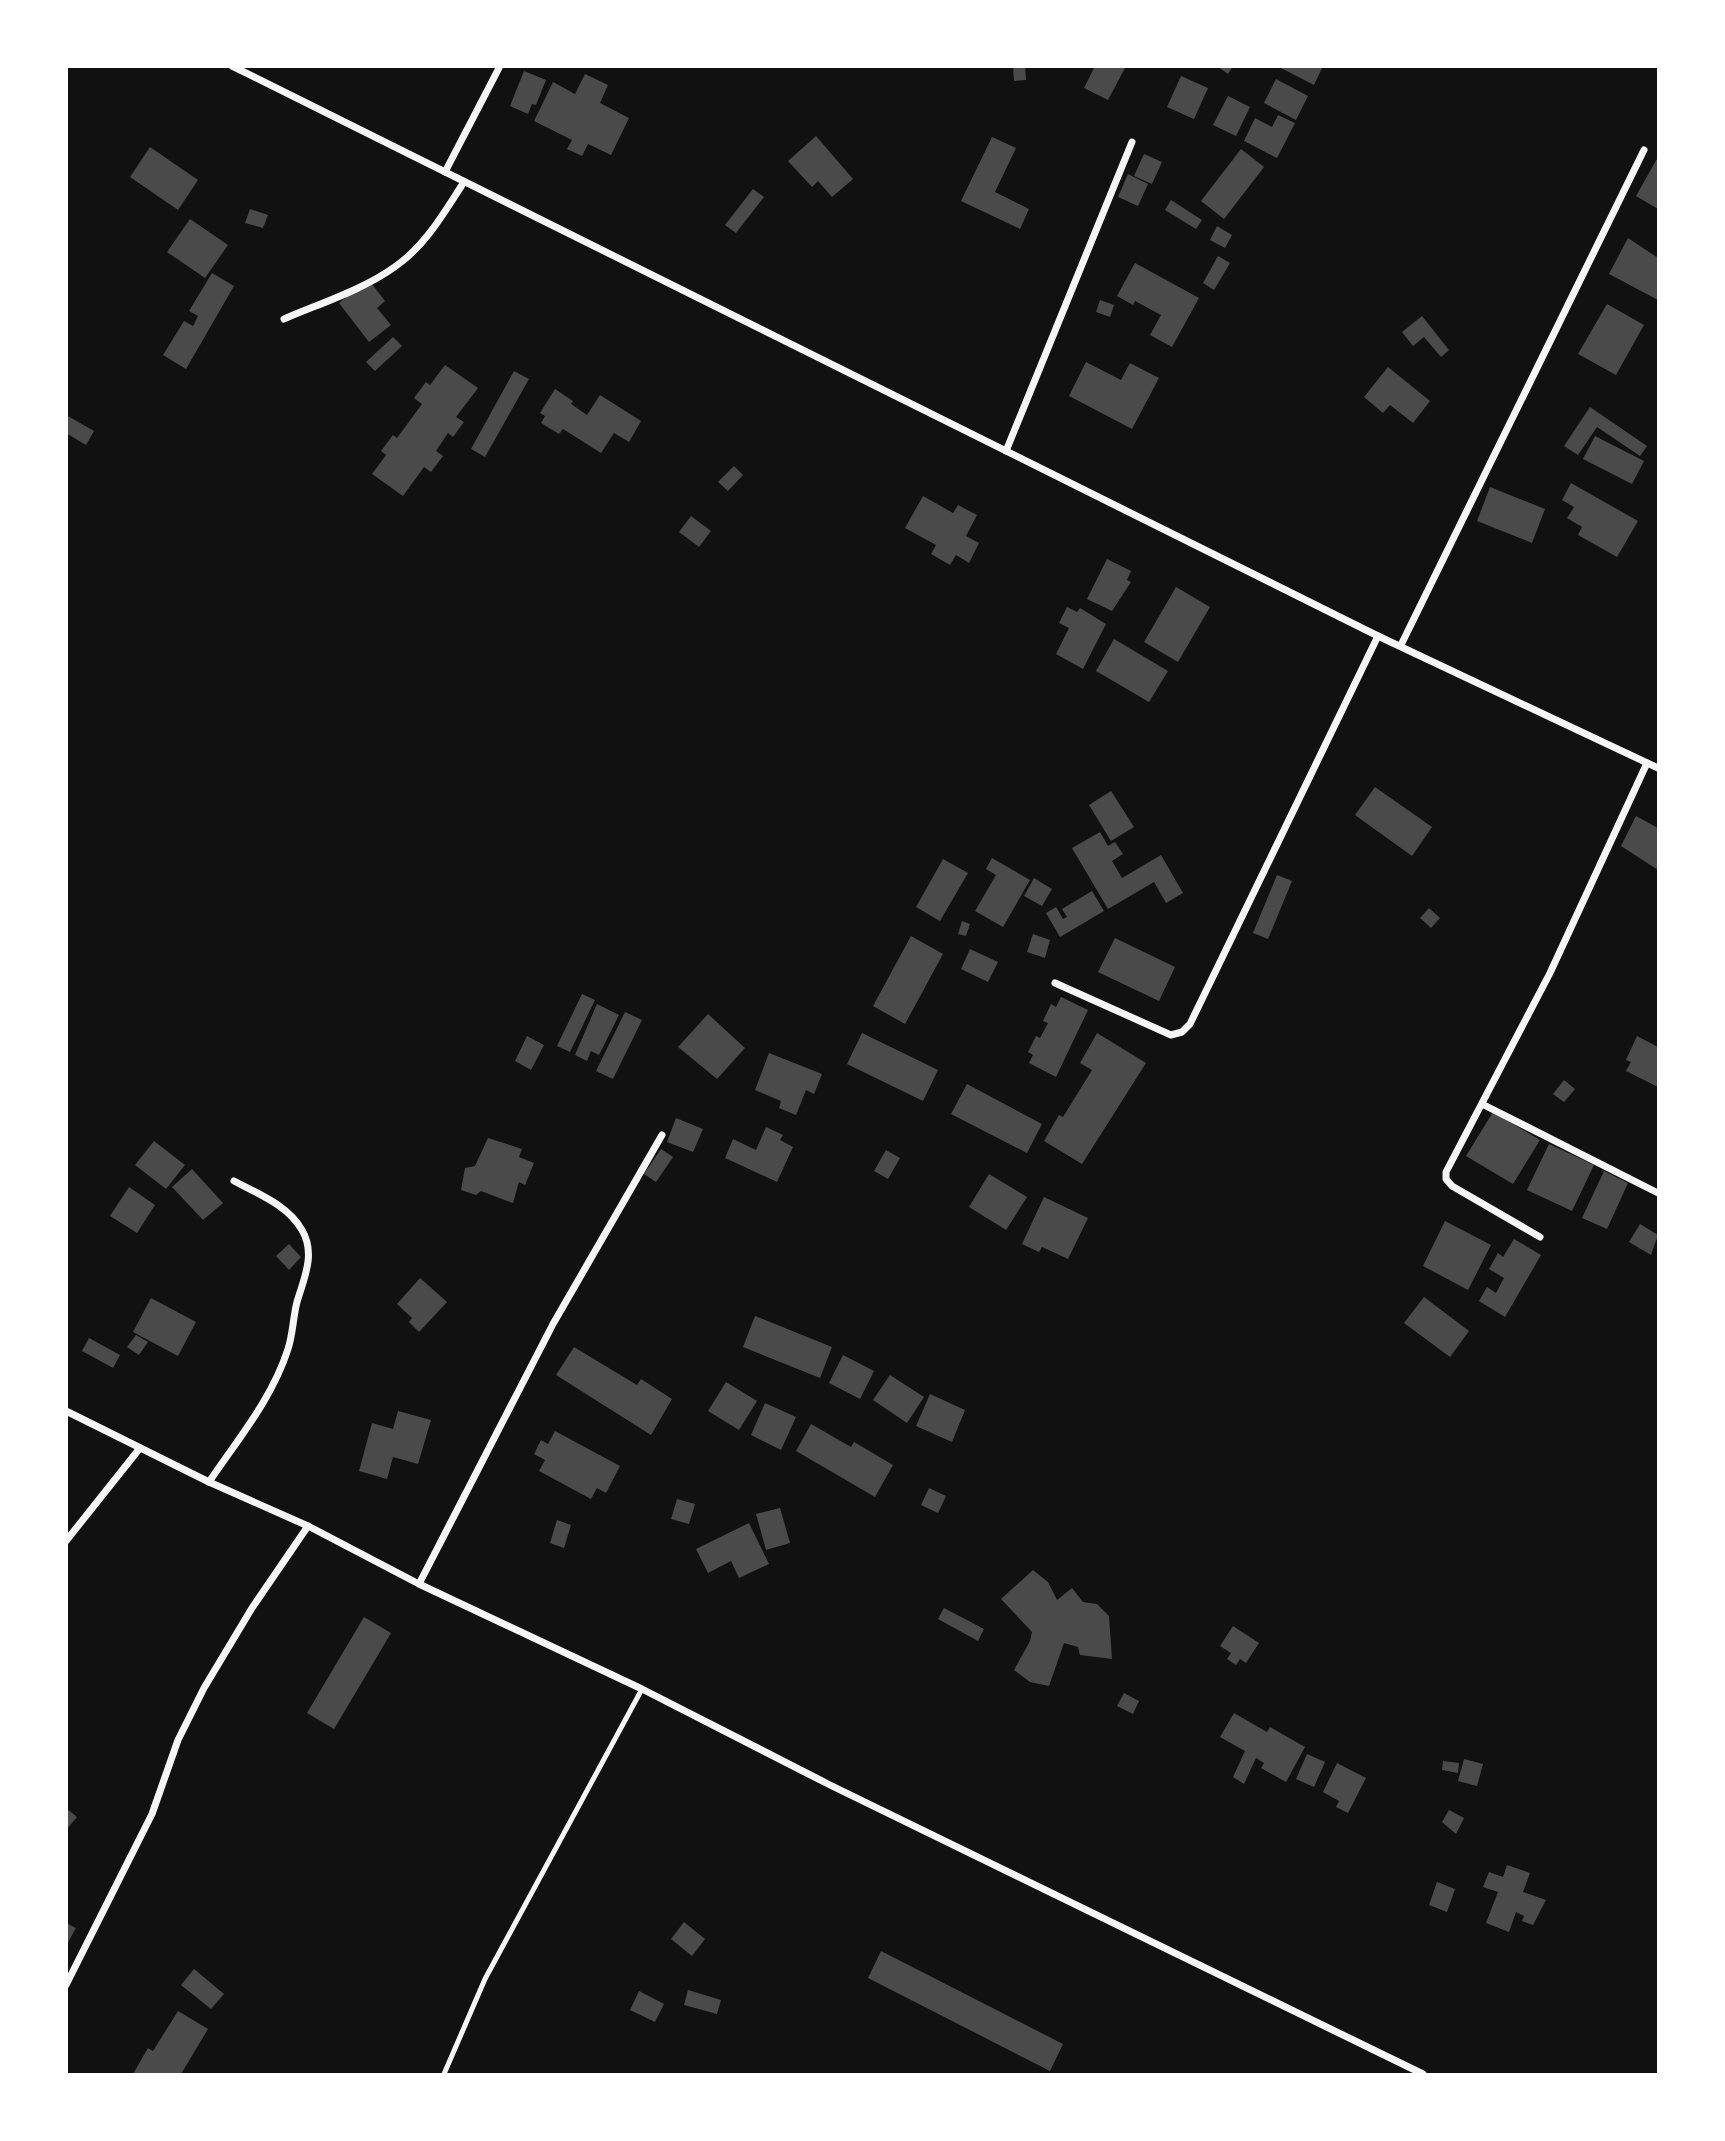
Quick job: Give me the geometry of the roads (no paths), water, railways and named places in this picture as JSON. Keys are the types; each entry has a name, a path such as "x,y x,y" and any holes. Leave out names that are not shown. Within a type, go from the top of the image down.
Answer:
{"street":[{"path":"232,66 1378,636 1658,768"},
{"path":"445,172 500,66"},
{"path":"1006,451 1132,142"},
{"path":"1401,645 1644,150"},
{"path":"284,319 357,288 397,266 422,242 464,182"},
{"path":"1055,983 1171,1035 1182,1032 1190,1024 1378,636"},
{"path":"1540,1237 1452,1186 1446,1179 1446,1172 1550,973 1647,763"},
{"path":"1482,1104 1658,1193"},
{"path":"419,1584 553,1324 662,1135"},
{"path":"209,1482 255,1416 277,1377 289,1346 294,1314 309,1264 309,1248 303,1230 289,1212 234,1181"},
{"path":"66,1411 209,1482 308,1526 419,1584 642,1689 831,1785 1423,2074"},
{"path":"66,1541 140,1448"},
{"path":"66,1985 152,1814 178,1740 204,1688 252,1608 308,1526"}],"lane":[{"path":"444,2074 485,1979 642,1689"}]}
